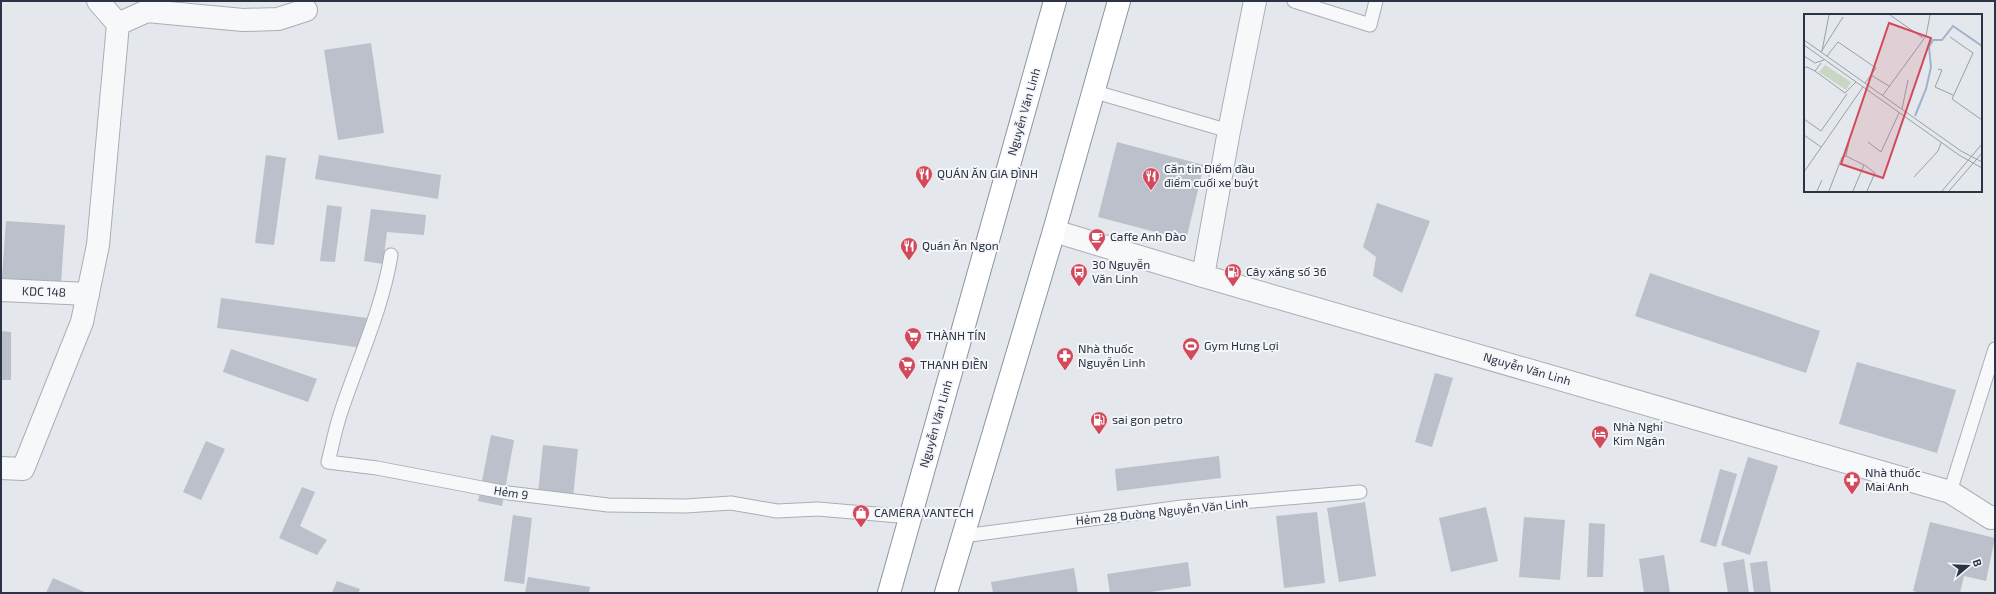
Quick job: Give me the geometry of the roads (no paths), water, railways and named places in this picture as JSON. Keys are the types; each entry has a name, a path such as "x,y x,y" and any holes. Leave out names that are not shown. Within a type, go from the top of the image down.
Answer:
{"highway":[{"name":"Nguyễn Văn Linh","path":"889,593 1055,1"},
{"path":"946,593 1054,231 1092,92 1119,1"}],"street":[{"path":"1,468 22,469 82,322 88,294 98,245 118,24 98,1"},
{"path":"1203,276 1229,131 1255,1"},
{"path":"118,24 147,11 257,20 278,19 306,10"},
{"name":"Nguyễn Văn Linh","path":"1054,231 1203,276 1950,492 1991,518 1995,517"},
{"name":"KDC 148","path":"1,290 88,294"}],"lane":[{"path":"1294,1 1370,25 1376,1"},
{"path":"1092,92 1229,131"},
{"name":"Hẻm 9","path":"391,255 388,275 373,323 340,415 328,462 377,468 508,493 608,505 685,506 731,503 777,511 818,509 910,517"},
{"path":"1950,492 1995,349"},
{"name":"Hẻm 28 Đường Nguyễn Văn Linh","path":"963,536 1182,507 1360,492"}],"place":[{"name":"QUÁN ĂN GIA ĐÌNH","path":"924,189"},
{"name":"Căn tin Điểm đầu điểm cuối xe buýt","path":"1151,191"},
{"name":"Caffe Anh Đào","path":"1097,252"},
{"name":"Quán Ăn Ngon","path":"909,261"},
{"name":"30 Nguyễn Văn Linh","path":"1079,287"},
{"name":"Cây xăng số 36","path":"1233,287"},
{"name":"THÀNH TÍN","path":"913,351"},
{"name":"Gym Hưng Lợi","path":"1191,361"},
{"name":"Nhà thuốc Nguyễn Linh","path":"1065,371"},
{"name":"THANH ĐIỀN","path":"907,380"},
{"name":"sai gon petro","path":"1099,435"},
{"name":"Nhà Nghỉ Kim Ngân","path":"1600,449"},
{"name":"Nhà thuốc Mai Anh","path":"1852,495"},
{"name":"CAMERA VANTECH","path":"861,528"}]}
